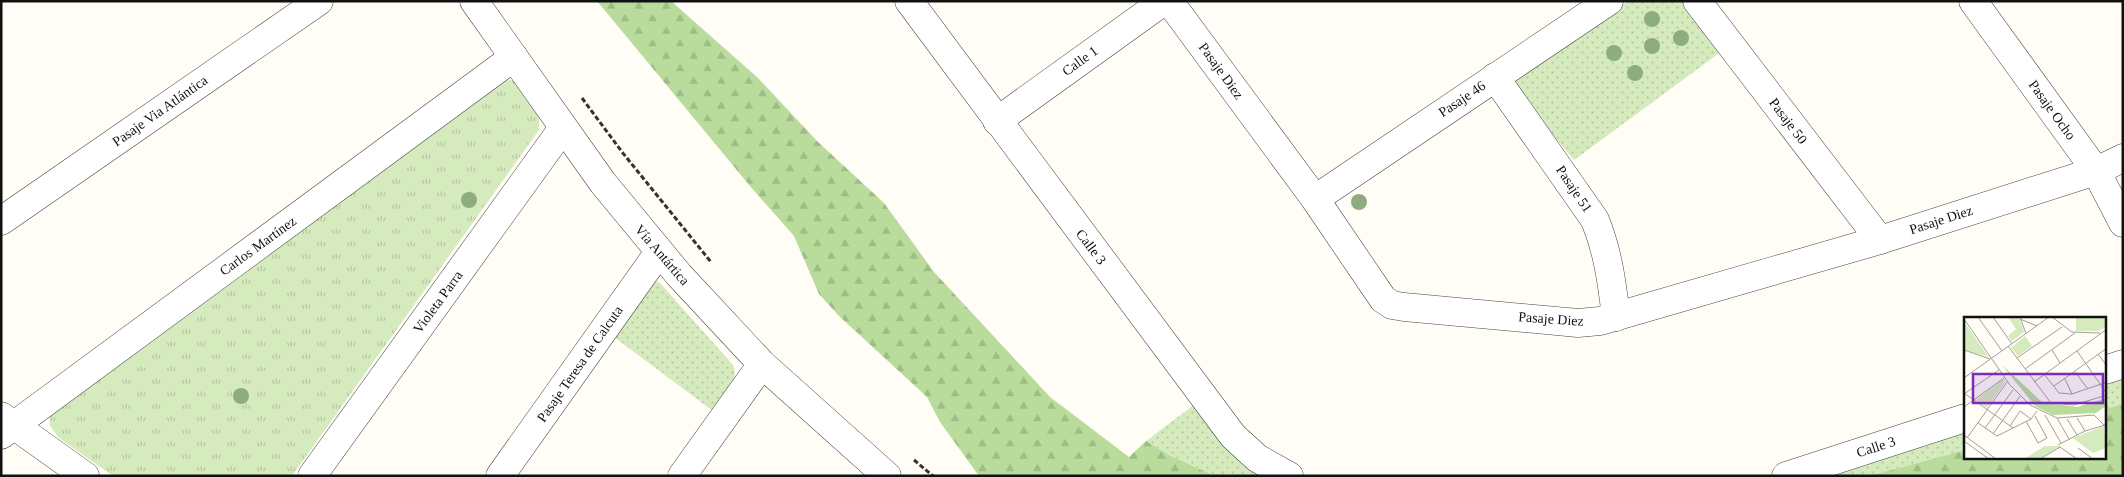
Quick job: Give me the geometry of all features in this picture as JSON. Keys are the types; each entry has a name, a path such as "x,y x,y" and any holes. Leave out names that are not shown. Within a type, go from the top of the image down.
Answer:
{"street":[{"name":"Pasaje Via Atlántica","path":"1,220 319,1"},
{"name":"Vía Antártica","path":"474,1 603,183 659,252 762,364 887,476"},
{"name":"Calle 3","path":"909,1 1233,436 1257,458 1289,476"},
{"name":"Calle 1","path":"997,121 1164,1"},
{"name":"Pasaje Diez","path":"1169,1 1315,199 1383,299 1392,305 1578,323 1616,317 1880,240 2096,171 2123,158"},
{"name":"Pasaje 46","path":"1315,199 1609,1"},
{"name":"Pasaje 50","path":"1697,1 1880,240"},
{"name":"Pasaje Ocho","path":"1973,1 2096,171 2123,223"},
{"name":"Carlos Martínez","path":"6,426 514,58"},
{"name":"Pasaje 51","path":"1495,76 1595,220 1611,270 1616,317"},
{"name":"Violeta Parra","path":"312,476 563,128"},
{"name":"Pasaje Teresa de Calcuta","path":"500,476 659,252"},
{"path":"682,476 762,364"},
{"path":"2106,370 2123,364"},
{"name":"Calle 3","path":"1786,476 1964,418"},
{"path":"6,426 85,476"}],"path":[{"path":"580,96 622,152 716,268"},
{"path":"907,454 933,476"}],"green space":[{"path":"597,1 671,1 758,78 818,142 884,203 934,272 1050,397 1129,457 1146,441 1169,455 1215,476 979,476 940,422 927,397 839,316 819,294 794,236 750,186"},
{"path":"1628,1 1686,1 1722,51 1574,160 1513,88 1513,75 1566,44"},
{"path":"497,78 515,81 539,116 539,130 292,476 113,476 59,438 50,426 50,414"},
{"path":"650,282 660,283 733,365 735,378 733,384 713,411 610,334"},
{"path":"2123,374 2123,404 2106,409 2106,380"},
{"path":"1195,404 1272,476 1215,476 1169,455 1146,441"},
{"path":"2123,404 2123,476 1869,476 1964,450 1964,460 2106,460 2106,409"},
{"path":"1964,428 1964,450 1869,476 1808,476"}]}
